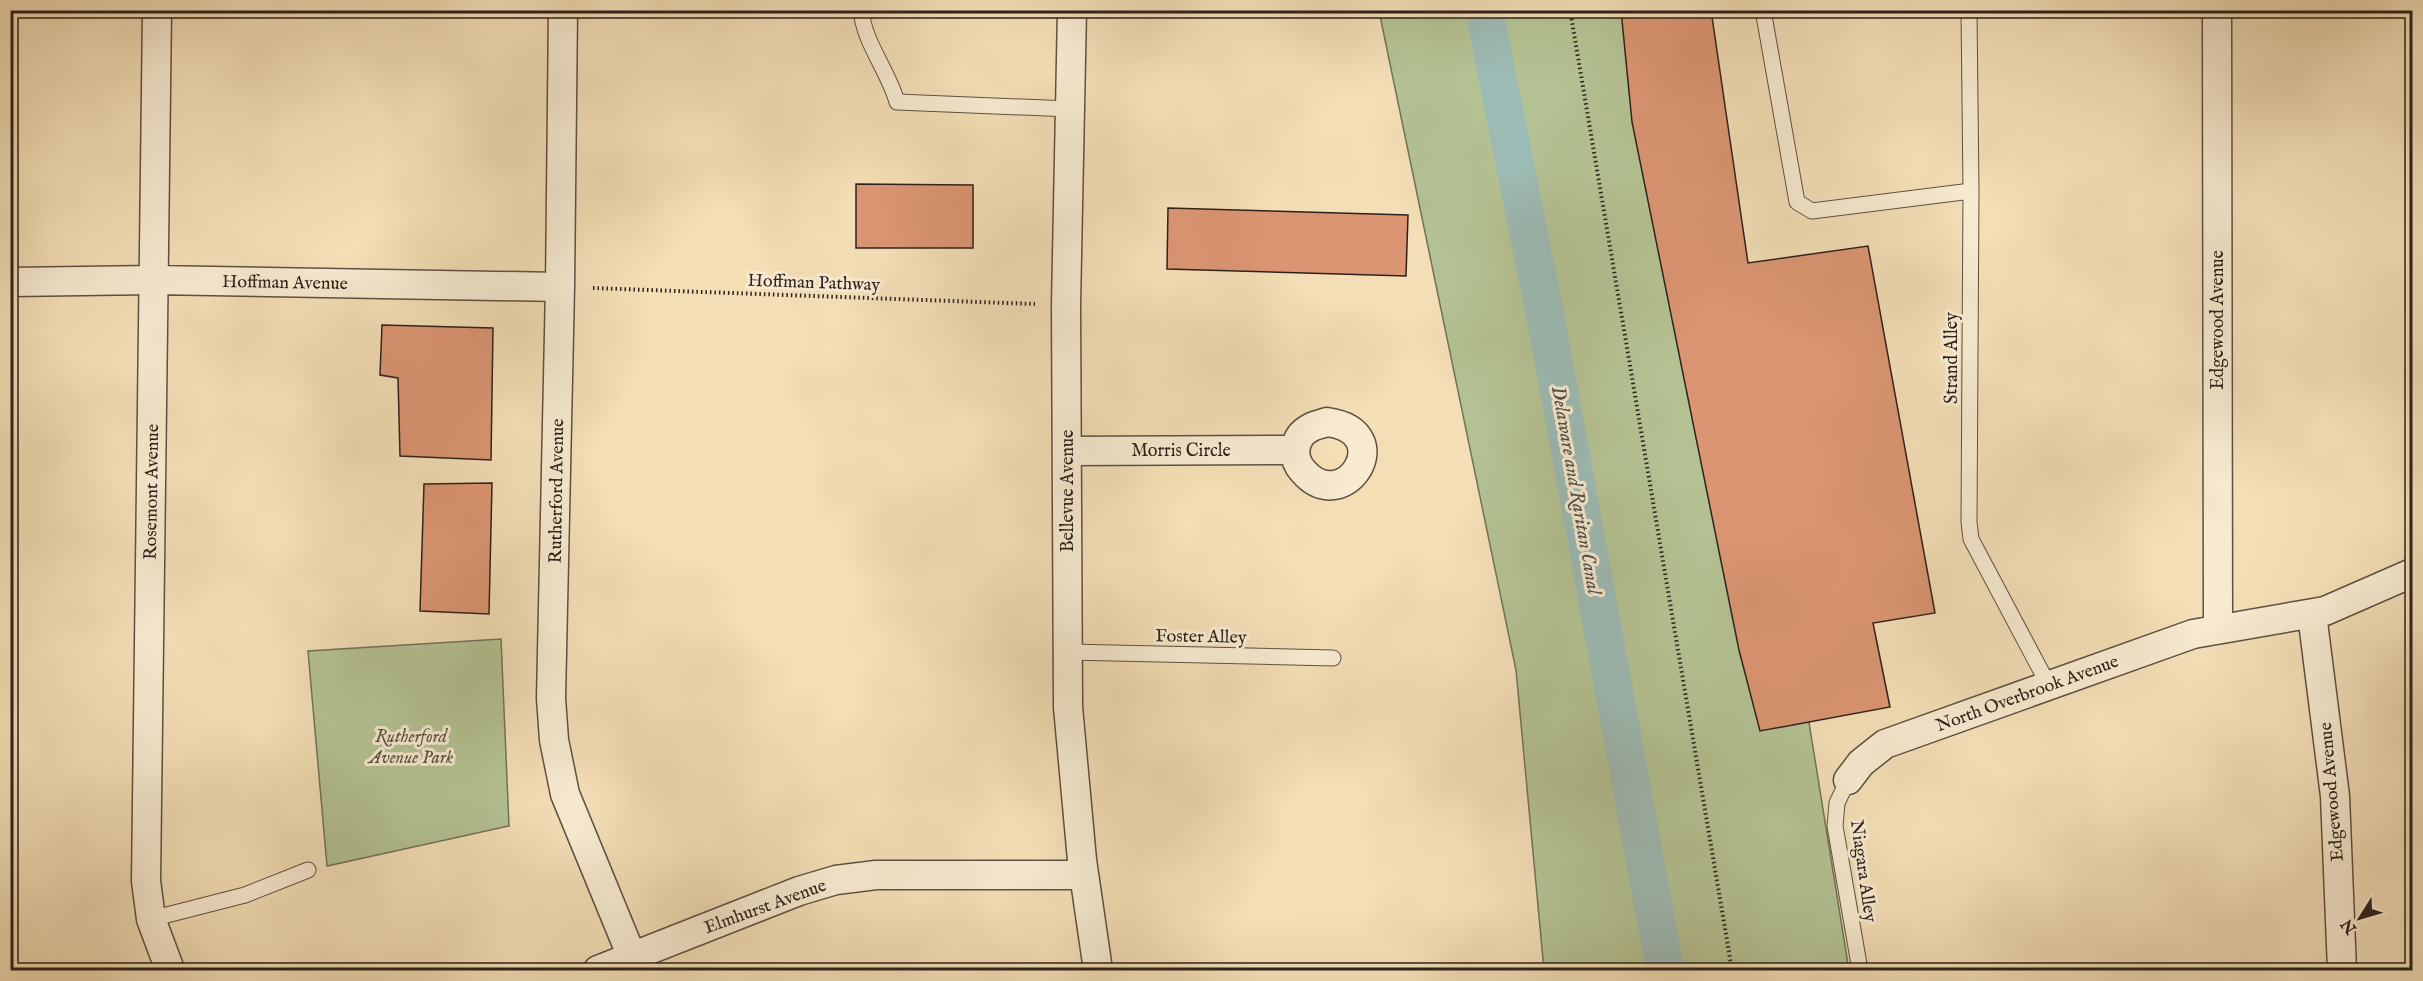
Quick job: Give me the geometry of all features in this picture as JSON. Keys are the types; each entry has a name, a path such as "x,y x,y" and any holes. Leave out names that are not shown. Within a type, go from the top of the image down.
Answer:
{"street":[{"name":"Rosemont Avenue","path":"157,10 146,881 151,919 170,970"},
{"name":"Rutherford Avenue","path":"563,10 560,287 551,698 554,740 566,794 632,957"},
{"name":"Bellevue Avenue","path":"1072,10 1066,305 1068,706 1083,875 1098,970"},
{"name":"Edgewood Avenue","path":"2217,10 2218,629"},
{"name":"Hoffman Avenue","path":"10,282 154,280 560,287"},
{"name":"Morris Circle","path":"1068,451 1294,450"},
{"path":"2312,614 2325,611 2412,573"},
{"name":"Edgewood Avenue","path":"2312,614 2335,796 2342,970"},
{"name":"North Overbrook Avenue","path":"1848,780 1861,763 1885,744 2193,634 2312,614"},
{"name":"Elmhurst Avenue","path":"598,970 799,891 836,880 876,875 1083,875"}],"lane":[{"path":"861,10 863,25 893,88 897,102 1070,109"},
{"path":"1763,10 1797,202 1812,211 1971,191"},
{"name":"Strand Alley","path":"1969,10 1971,191 1969,522 1971,539 2049,686"},
{"name":"Foster Alley","path":"1068,652 1333,658"},
{"name":"Niagara Alley","path":"1848,780 1837,803 1835,826 1860,970"},
{"path":"151,919 245,896 308,870"}],"path":[{"path":"1570,10 1732,970"},
{"name":"Hoffman Pathway","path":"560,287 1066,305"}],"green space":[{"path":"1379,11 1637,11 1805,698 1849,970 1544,970 1516,670"},
{"name":"Rutherford Avenue Park","path":"501,639 509,826 327,866 308,651"}],"building":[{"path":"1621,10 1711,10 1748,263 1868,246 1935,613 1873,623 1890,707 1760,731 1739,650 1632,122"},
{"path":"856,184 973,185 973,248 856,248"},
{"path":"1168,208 1408,215 1406,276 1167,269"},
{"path":"382,325 493,328 491,460 400,456 398,378 380,375"},
{"path":"492,483 489,614 420,611 424,484"}],"waterway":[{"name":"Delaware and Raritan Canal","path":"1484,10 1546,320 1665,970"}]}
